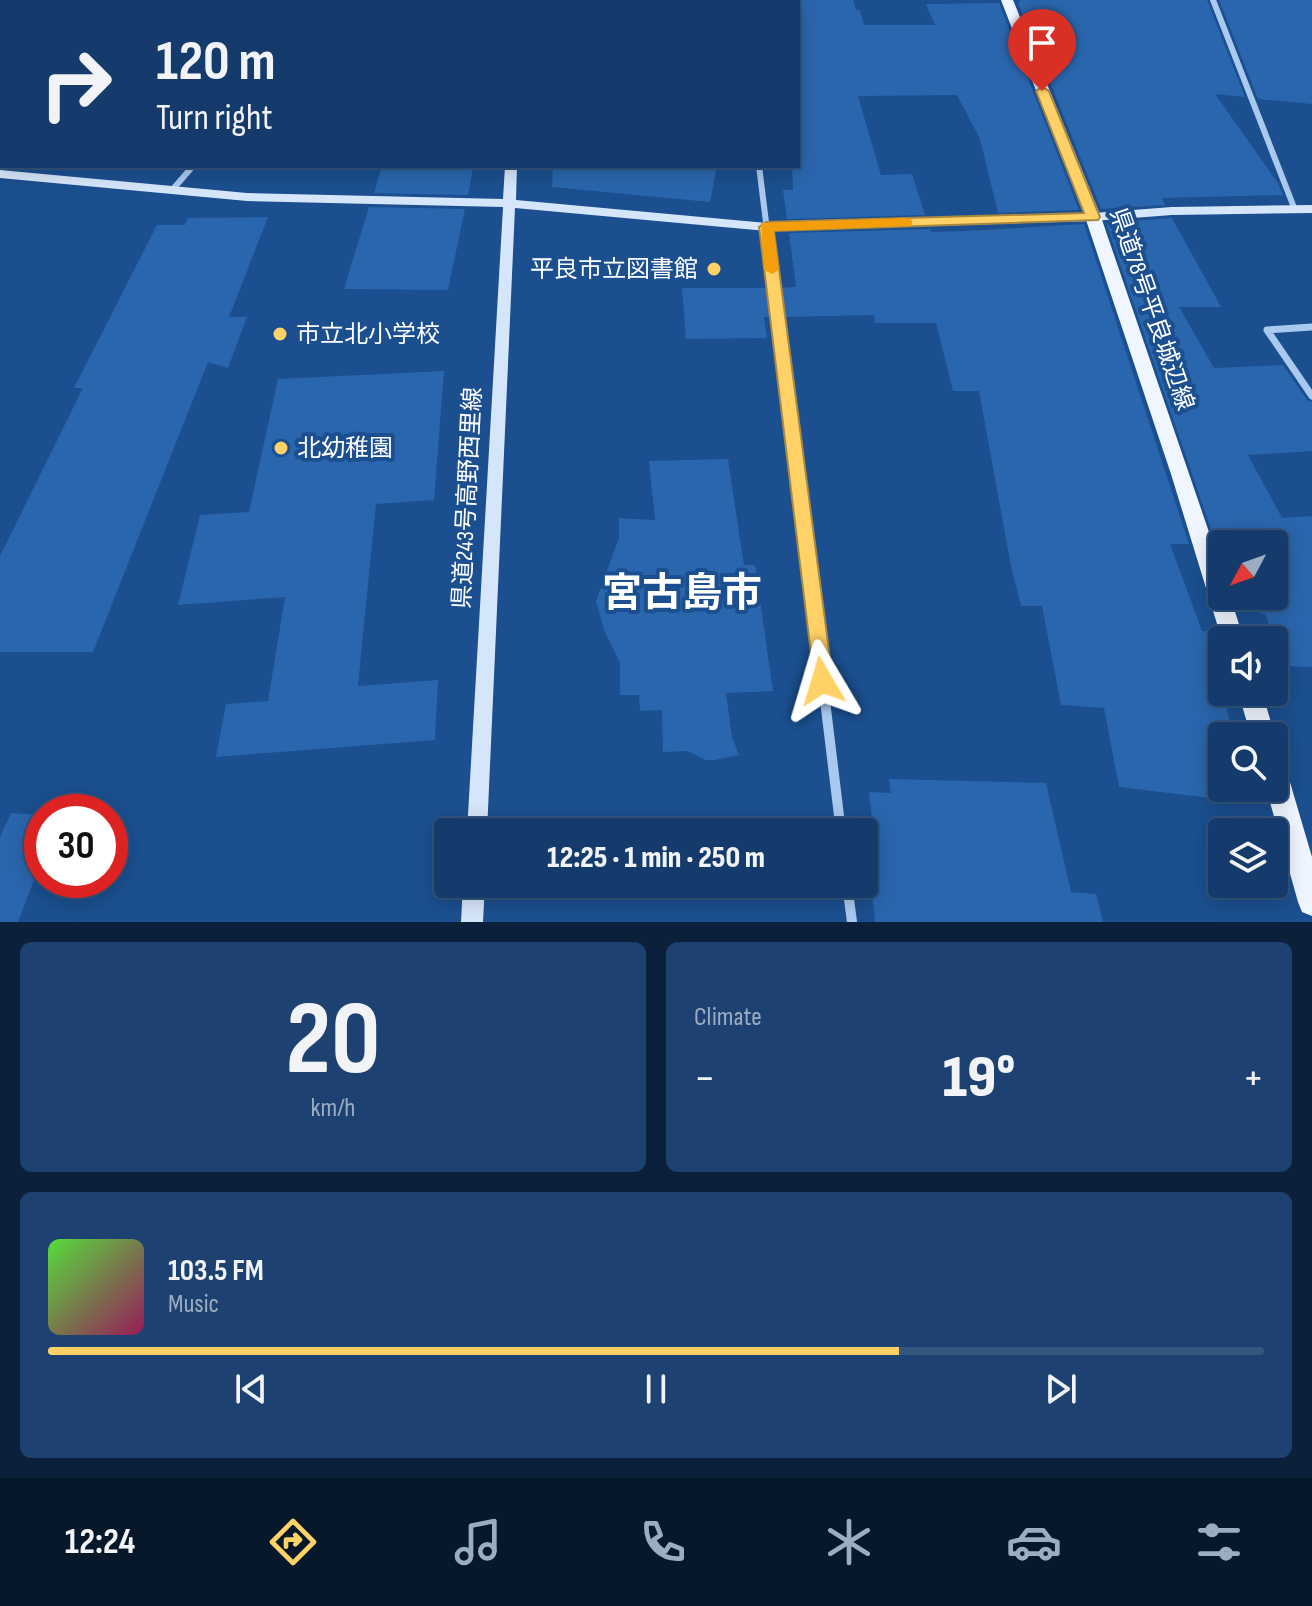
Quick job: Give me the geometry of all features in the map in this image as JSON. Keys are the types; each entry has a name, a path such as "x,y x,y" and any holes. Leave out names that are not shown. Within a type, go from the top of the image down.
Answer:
{"main road":[{"name":"県道78号平良城辺線","path":"1007,0 1093,217 1181,474 1229,626"},
{"path":"1283,802 1312,902"}],"street":[{"path":"1213,0 1295,210"},
{"path":"173,189 191,168"},
{"name":"県道243号高野西里線","path":"478,818 511,168"},
{"path":"759,168 839,818"},
{"path":"0,174 247,197 507,203 766,227 1093,217 1172,211 1312,209"},
{"path":"1312,327 1267,330 1312,396"},
{"path":"472,922 473,898"},
{"path":"849,898 852,922"}],"building":[{"path":"800,0 853,0 864,25 935,25 926,4 999,3 1079,210 998,213 980,139 957,95 858,96 881,175 912,174 925,215 787,219 783,190 793,190 792,168 800,168"},
{"path":"1019,0 1207,0 1245,97 1215,94 1278,183 1283,195 1162,198 1165,205 1101,209"},
{"path":"1219,0 1312,0 1312,104 1258,99"},
{"path":"553,168 717,168 710,202 552,187"},
{"path":"381,169 473,169 468,195 374,193"},
{"path":"369,207 465,209 448,290 344,289"},
{"path":"268,217 229,317 247,317 228,368 208,362 93,652 0,652 0,556 83,388 74,388 157,225 185,225 188,218"},
{"path":"1172,218 1221,307 1179,307 1214,368 1283,365 1307,400 1312,402 1312,451 1248,455 1282,518 1312,516 1312,667 1288,666 1288,626 1270,626 1265,614 1259,610 1288,610 1288,530 1211,530 1106,223"},
{"path":"1084,224 1189,544 1170,544 1202,631 1208,632 1208,706 1226,706 1230,722 1208,722 1208,798 1119,787 1104,708 1061,705 1042,606 1021,606 979,391 953,391 936,323 875,323 874,315 784,317 781,288 796,287 789,233 930,229 931,232"},
{"path":"682,288 768,288 771,317 764,317 767,338 686,339"},
{"path":"444,371 434,500 376,504 358,686 438,680 435,740 216,757 226,704 268,701 285,597 178,605 200,515 249,512 278,379"},
{"path":"728,459 744,565 755,565 773,691 726,693 732,737 739,755 705,760 688,751 663,752 662,710 640,711 639,695 620,695 620,663 604,630 596,601 619,538 619,518 655,520 649,461"},
{"path":"889,779 1046,783 1071,892 1096,894 1103,922 875,922 873,898 878,898 878,818 872,818 869,792 891,793"},
{"path":"11,813 24,814 24,898 27,898 18,922 0,922 0,837"}],"slow traffic":[{"path":"772,270 766,227 907,223"}],"place":[{"name":"平良市立図書館","path":"714,269"},
{"name":"市立北小学校","path":"280,334"},
{"name":"北幼稚園","path":"281,448"}],"district":[{"name":"宮古島市","path":"682,592"}],"route":[{"path":"822,681 766,227 1093,217 1042,91"}]}
